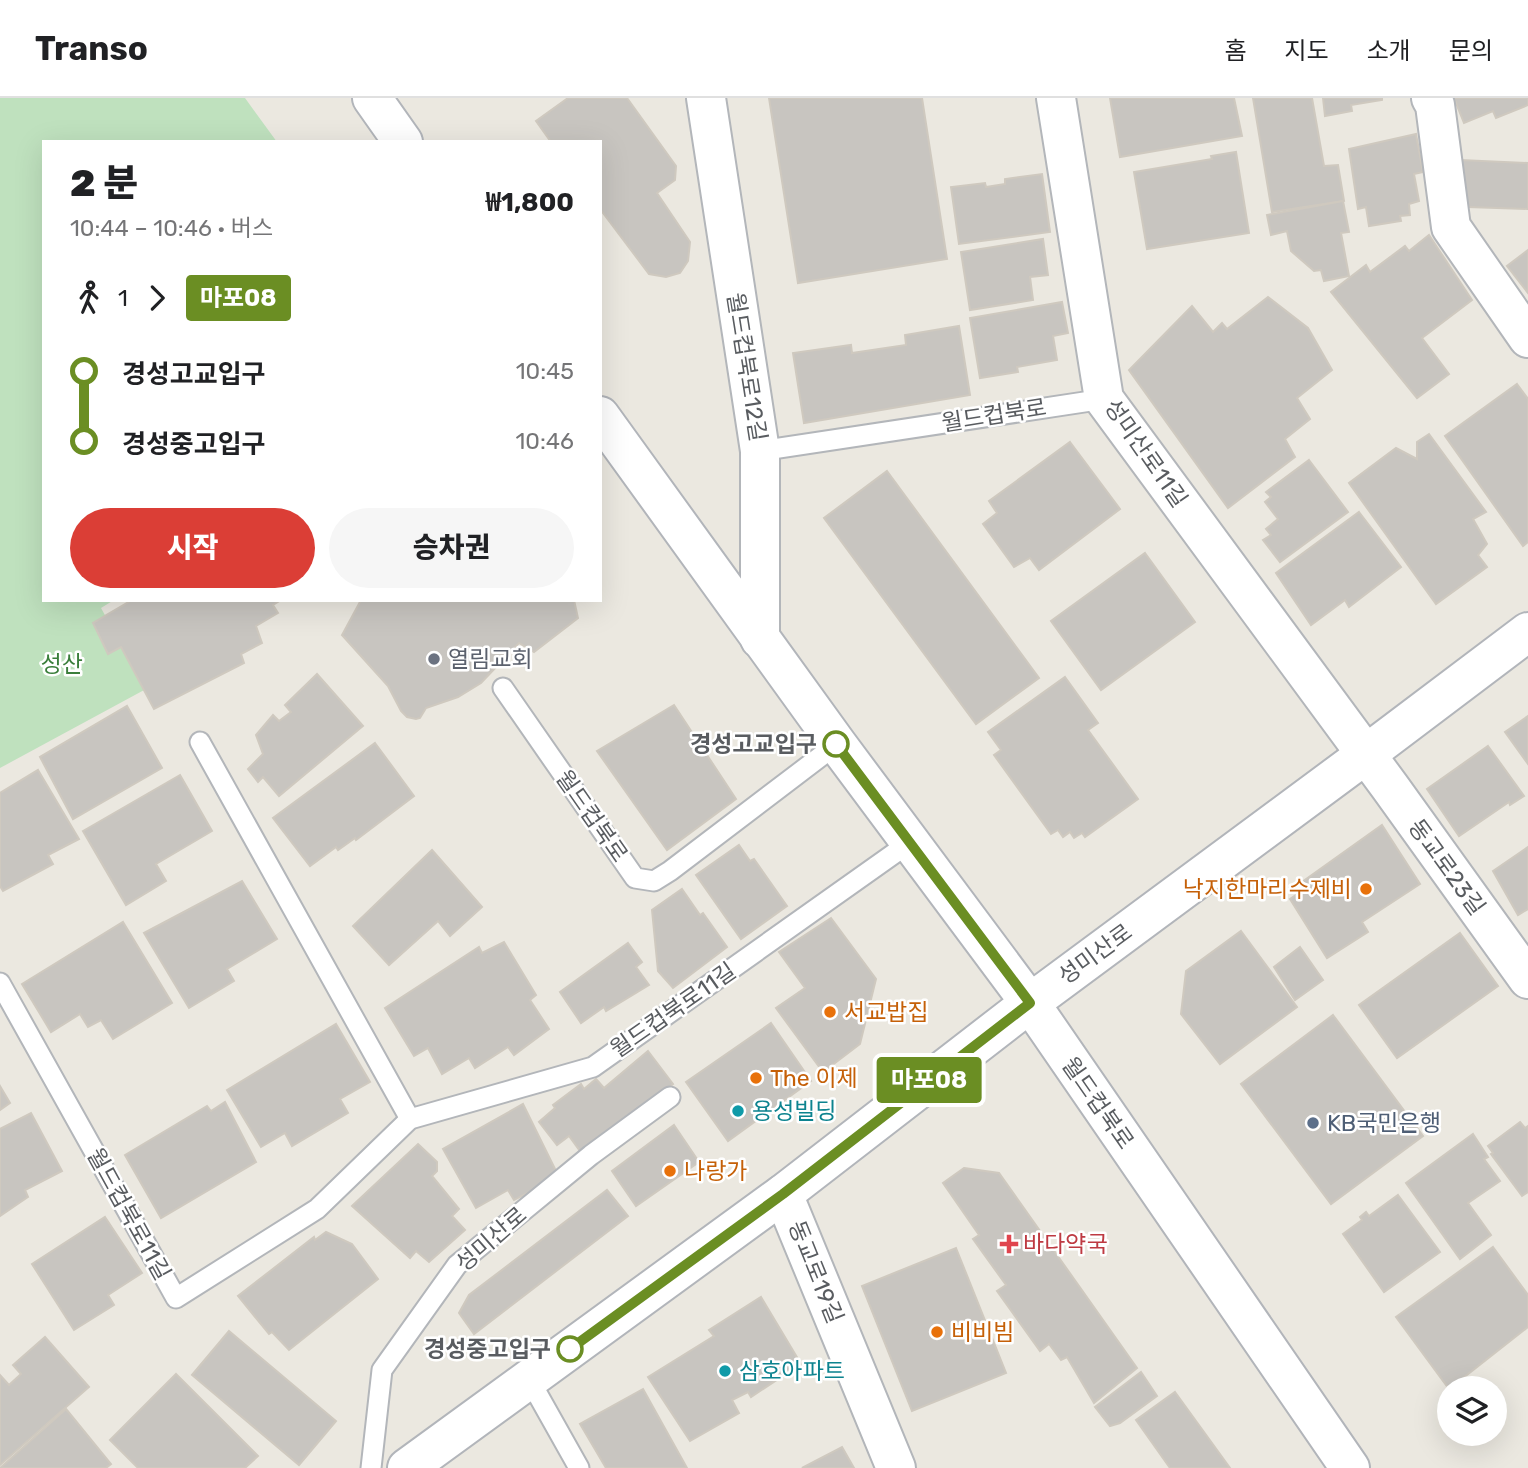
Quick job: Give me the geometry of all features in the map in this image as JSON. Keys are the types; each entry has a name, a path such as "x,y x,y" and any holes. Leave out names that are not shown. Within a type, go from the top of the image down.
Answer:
{"street":[{"path":"372,98 402,140"},
{"name":"월드컵북로12길","path":"706,98 760,451 760,639"},
{"name":"성미산로11길","path":"1056,98 1104,398 1365,755"},
{"path":"1431,98 1435,106 1451,228 1528,338"},
{"name":"월드컵북로","path":"602,419 836,744 1030,1003 1350,1468"},
{"name":"성미산로","path":"407,1468 783,1194 1030,1003 1528,632"},
{"name":"동교로23길","path":"1365,755 1528,979"},
{"name":"동교로19길","path":"783,1194 896,1468"}],"lane":[{"name":"월드컵북로","path":"760,451 1104,398"},
{"name":"월드컵북로","path":"503,688 635,878 654,881 670,871 836,744"},
{"path":"200,742 410,1119"},
{"name":"월드컵북로11길","path":"0,983 176,1298 317,1209 410,1119 593,1067 909,843"},
{"name":"성미산로","path":"371,1468 382,1370 457,1265 591,1155 670,1097"},
{"path":"529,1379 579,1468"}],"green space":[{"name":"성산","path":"0,98 245,98 276,140 42,140 42,602 111,602 101,608 146,689 0,768"}],"building":[{"path":"568,98 627,98 676,166 675,180 657,193 690,242 688,261 680,273 666,277 649,274 602,212 602,140 550,140 536,121"},
{"path":"769,98 922,98 947,259 798,283"},
{"path":"1110,98 1234,98 1242,136 1120,157"},
{"path":"1253,98 1312,98 1324,166 1338,165 1344,201 1272,212"},
{"path":"1323,98 1382,100 1351,105 1352,111 1325,116"},
{"path":"1454,98 1528,98 1528,105 1496,118 1493,111 1464,123"},
{"path":"1416,134 1423,172 1414,174 1419,201 1409,204 1410,215 1400,216 1401,221 1369,226 1366,207 1358,209 1349,149"},
{"path":"1236,152 1249,233 1147,249 1134,172 1212,159 1211,156"},
{"path":"1460,160 1528,163 1528,209 1468,207"},
{"path":"1042,174 1050,232 959,244 951,187 985,183 986,187 1005,184 1005,179"},
{"path":"1343,201 1349,232 1341,233 1349,276 1324,281 1321,270 1314,271 1291,251 1287,231 1271,235 1267,215"},
{"path":"1429,235 1472,300 1422,338 1449,374 1417,398 1331,292 1366,265 1370,272 1405,246 1409,251"},
{"path":"1043,239 1048,275 1030,277 1033,300 970,310 961,252"},
{"path":"1528,250 1528,293 1507,266"},
{"path":"1268,297 1308,328 1332,370 1297,398 1310,419 1285,439 1295,457 1228,508 1129,370 1192,306 1213,332 1222,323 1227,329"},
{"path":"1062,302 1068,333 1053,336 1057,360 1017,367 1018,372 980,378 970,318"},
{"path":"959,326 970,395 804,423 793,353 851,345 852,353 906,345 905,335"},
{"path":"1517,384 1528,399 1528,542 1523,546 1445,436"},
{"path":"1429,434 1486,512 1473,519 1487,544 1478,555 1487,567 1436,604 1349,483 1396,448 1417,459 1417,442"},
{"path":"1070,442 1120,509 1039,570 1030,558 1014,567 983,524 997,513 989,501"},
{"path":"1309,460 1348,512 1280,562 1263,540 1271,535 1266,529 1278,519 1265,502 1271,497 1266,492"},
{"path":"887,471 1039,678 976,724 824,518"},
{"path":"1359,512 1401,567 1349,607 1345,600 1311,625 1276,573"},
{"path":"1145,553 1195,622 1101,690 1051,621"},
{"path":"129,602 278,602 273,605 278,613 256,626 262,643 241,654 244,663 154,709 121,647 108,654 93,623"},
{"name":"열림교회","path":"360,602 574,602 578,618 534,652 519,643 481,683 458,697 426,708 420,718 416,719 407,717 401,711 388,686 342,635"},
{"path":"317,674 363,726 279,796 263,777 258,782 248,769 263,754 256,735 273,715 279,721 291,712 285,705"},
{"path":"1065,677 1098,723 1088,730 1138,799 1085,837 1082,833 1074,838 1070,832 1063,837 1058,830 1051,834 994,755 1001,750 988,732"},
{"path":"674,705 736,799 667,850 597,751"},
{"path":"127,706 162,768 73,819 40,757"},
{"path":"1528,716 1528,764 1505,732"},
{"path":"375,743 414,796 356,840 355,838 338,850 336,847 310,866 273,818"},
{"path":"1488,746 1524,796 1510,805 1509,802 1459,836 1427,789"},
{"path":"38,770 79,839 48,855 53,864 3,891 0,886 0,793"},
{"path":"180,775 212,831 156,864 166,881 126,905 83,831"},
{"path":"1382,825 1420,884 1362,922 1368,932 1327,958 1290,899 1306,888 1302,882"},
{"path":"739,845 750,861 754,859 787,906 741,939 696,875"},
{"path":"1528,847 1528,909 1518,915 1493,871"},
{"path":"432,850 482,907 450,936 438,921 389,965 353,926"},
{"path":"242,881 277,939 227,969 234,981 189,1008 144,933"},
{"path":"682,889 727,947 673,988 658,971 652,910"},
{"path":"831,918 876,979 860,1044 823,1072 776,1008 805,988 779,952"},
{"path":"123,922 172,1003 113,1039 101,1020 88,1027 80,1014 51,1032 22,984"},
{"path":"1241,931 1297,1007 1220,1064 1181,1014 1186,971"},
{"path":"1460,933 1498,986 1397,1058 1359,1005"},
{"path":"504,942 536,995 530,1000 549,1029 514,1055 508,1047 475,1068 469,1058 442,1074 428,1048 414,1056 385,1008 479,947 482,953"},
{"path":"628,943 642,962 636,967 649,985 606,1011 604,1007 581,1023 560,992"},
{"path":"1300,947 1323,980 1295,1000 1274,967"},
{"path":"1333,1015 1423,1136 1331,1204 1241,1084"},
{"name":"용성빌딩","path":"771,1023 811,1081 728,1141 686,1082"},
{"path":"336,1024 370,1082 340,1099 348,1113 292,1146 285,1133 261,1147 227,1090"},
{"path":"648,1051 673,1084 597,1143 591,1143 580,1151 569,1136 557,1145 539,1122 555,1108 553,1105 581,1084 584,1089 596,1079 604,1088"},
{"path":"0,1086 10,1103 0,1110"},
{"path":"225,1102 256,1162 161,1218 125,1155 207,1106 211,1111"},
{"path":"523,1104 559,1177 514,1200 508,1190 476,1208 443,1149"},
{"path":"31,1113 62,1171 25,1190 28,1197 0,1216 0,1129"},
{"path":"1520,1122 1525,1128 1528,1126 1528,1192 1522,1196 1488,1146"},
{"path":"674,1125 699,1162 636,1206 612,1171"},
{"path":"1473,1134 1488,1157 1484,1159 1500,1181 1468,1203 1491,1235 1460,1259 1406,1183"},
{"path":"418,1144 437,1162 437,1171 432,1176 459,1209 452,1216 465,1230 429,1262 416,1251 410,1258 352,1206"},
{"path":"964,1168 999,1173 1137,1368 1094,1403 1067,1357 1061,1360 1049,1344 1040,1351 997,1291 1006,1285 973,1239 979,1235 943,1183"},
{"path":"607,1190 628,1216 474,1334 459,1313 469,1295"},
{"path":"1398,1195 1440,1252 1384,1292 1343,1234 1362,1220 1360,1217 1366,1212 1369,1216"},
{"path":"105,1217 142,1273 108,1295 114,1305 74,1330 32,1264"},
{"path":"326,1232 352,1244 378,1279 289,1350 272,1332 269,1334 238,1296 314,1237 315,1240"},
{"path":"1493,1247 1528,1295 1528,1327 1466,1376 1439,1376 1396,1317"},
{"path":"956,1248 1006,1373 912,1411 862,1286"},
{"name":"삼호아파트","path":"761,1297 801,1364 751,1397 748,1392 732,1400 739,1413 690,1441 648,1377 714,1336 709,1330"},
{"path":"229,1331 336,1421 299,1465 192,1375"},
{"path":"45,1337 89,1387 0,1465 0,1375 9,1385 21,1374 13,1365"},
{"path":"1141,1372 1157,1396 1120,1423 1110,1426 1095,1407"},
{"path":"176,1374 258,1456 245,1468 138,1468 110,1440"},
{"path":"643,1389 687,1468 606,1468 580,1424"},
{"path":"1175,1392 1230,1468 1170,1468 1136,1420"},
{"path":"66,1409 111,1464 106,1468 0,1468"},
{"path":"842,1447 854,1468 802,1468"}],"bus line":[{"name":"마포08","path":"570,1349 783,1194 1030,1003 836,744"}],"place":[{"name":"열림교회","path":"434,659"},
{"name":"경성고교입구","path":"836,744"},
{"name":"낙지한마리수제비","path":"1366,889"},
{"name":"서교밥집","path":"830,1012"},
{"name":"The 이제","path":"756,1078"},
{"name":"용성빌딩","path":"738,1111"},
{"name":"KB국민은행","path":"1313,1123"},
{"name":"나랑가","path":"670,1171"},
{"name":"바다약국","path":"1009,1244"},
{"name":"비비빔","path":"937,1332"},
{"name":"경성중고입구","path":"570,1349"},
{"name":"삼호아파트","path":"725,1371"}]}
